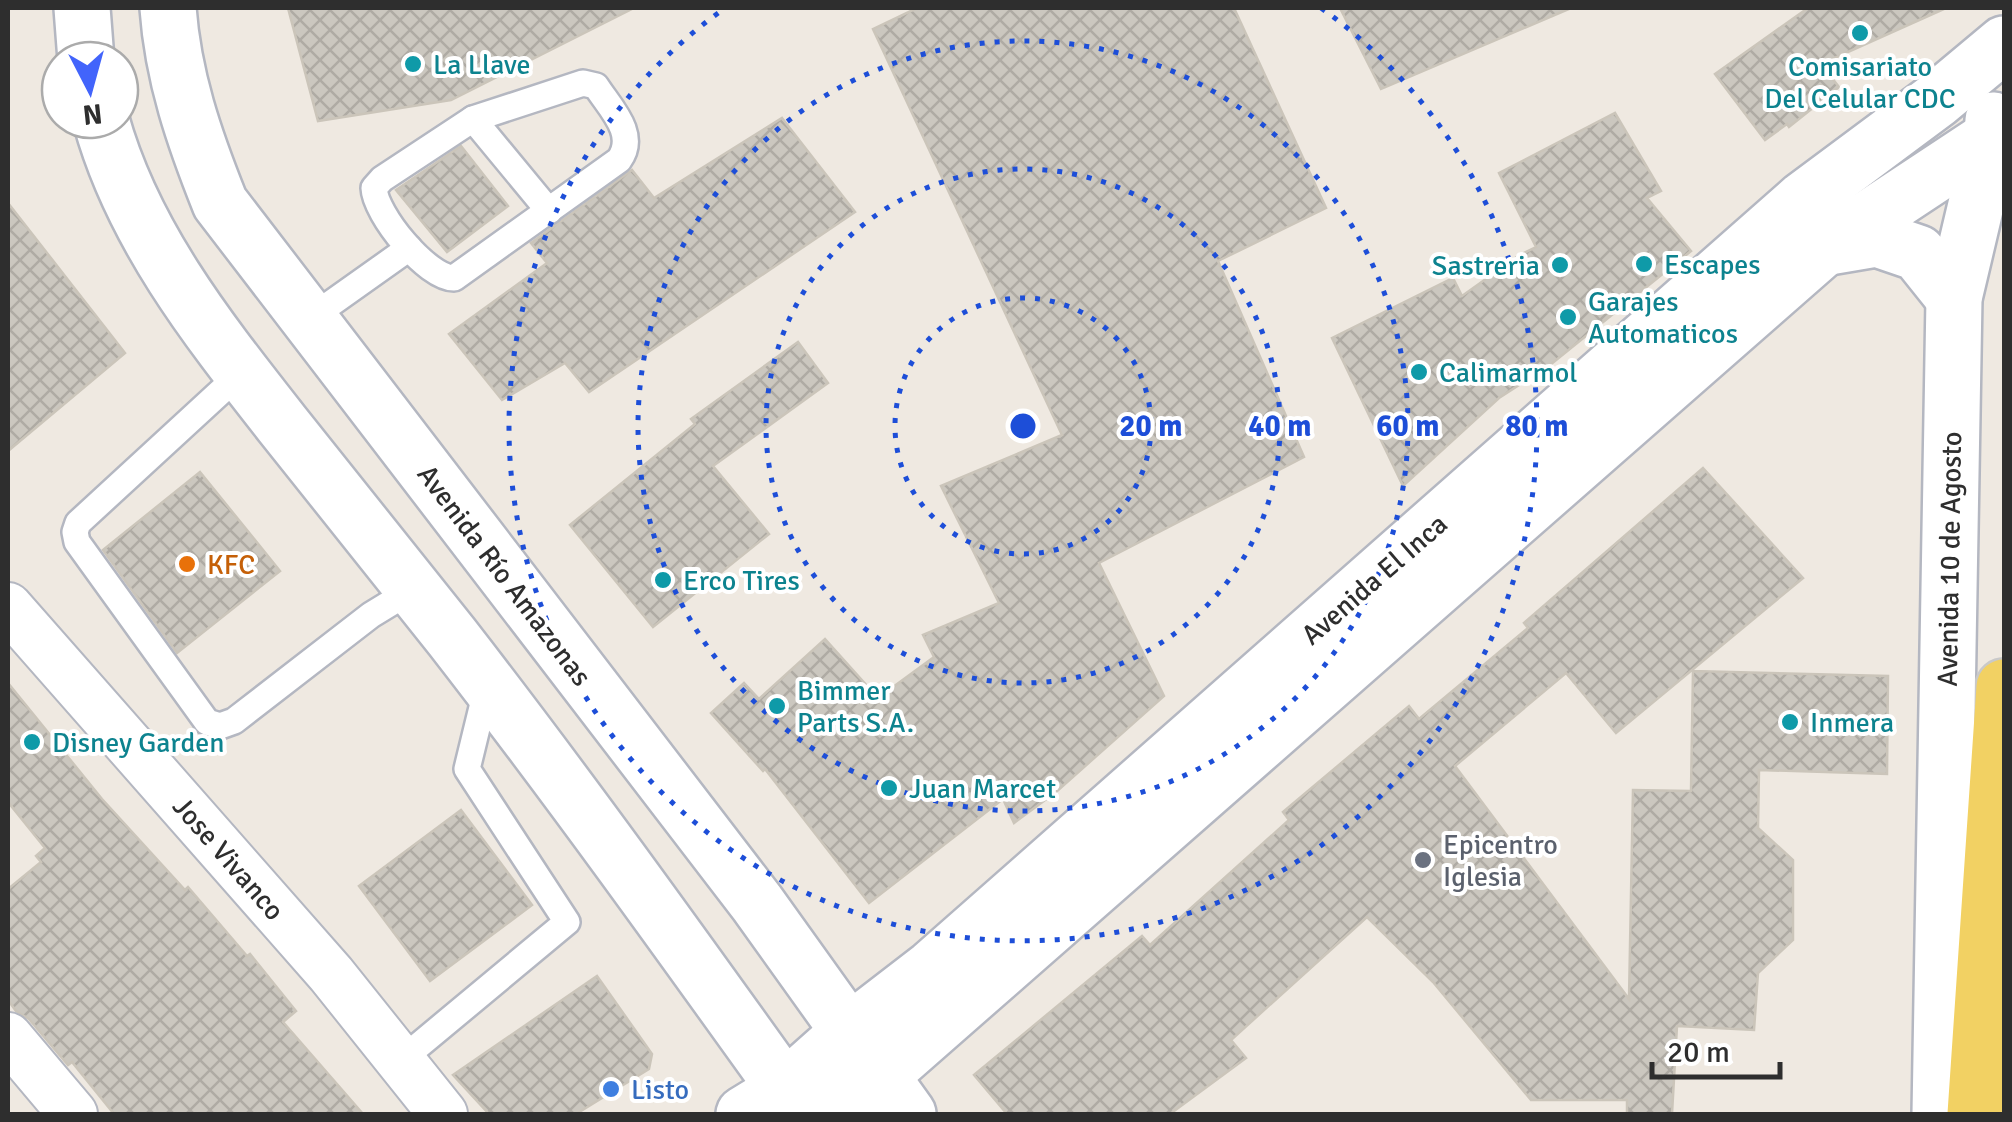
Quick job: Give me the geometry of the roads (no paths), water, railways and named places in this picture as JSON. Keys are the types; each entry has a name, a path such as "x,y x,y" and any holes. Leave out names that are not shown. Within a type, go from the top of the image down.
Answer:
{"main road":[{"path":"82,8 84,40"},
{"name":"Avenida Río Amazonas","path":"168,8 171,50 189,126 220,203 756,903 893,1096"},
{"name":"Avenida 10 de Agosto","path":"1940,1114 1954,298 1998,132 2000,34"},
{"name":"Avenida El Inca","path":"779,1106 849,1032 932,968 1804,199 2000,34"},
{"name":"Avenida El Inca","path":"832,1114 893,1096 1824,248 1998,132"},
{"path":"108,140 130,201 161,258 242,373 617,854 779,1106"},
{"path":"1824,248 1877,240 1918,253 1954,298"},
{"name":"Avenida 10 de Agosto","path":"1975,1114 2004,686"},
{"path":"1928,1114 1942,1040"}],"street":[{"name":"Jose Vivanco","path":"8,607 330,974 443,1114"},
{"path":"8,1037 73,1114"}],"lane":[{"path":"583,83 596,86 628,135 628,149 620,160 550,211 454,278 444,278 409,248 374,201 374,188 473,118 583,83"},
{"path":"473,118 550,211"},
{"path":"309,319 409,248"},
{"path":"242,373 78,524 75,532 77,542 207,722 220,726 234,721 371,616 412,590"},
{"path":"400,1061 567,922 467,769 488,684"}],"place":[{"name":"Comisariato Del Celular CDC","path":"1860,33"},
{"name":"La Llave","path":"413,64"},
{"name":"Escapes","path":"1644,264"},
{"name":"Sastreria","path":"1560,265"},
{"name":"Garajes Automaticos","path":"1568,317"},
{"name":"Calimarmol","path":"1419,372"},
{"name":"KFC","path":"187,564"},
{"name":"Erco Tires","path":"663,580"},
{"name":"Bimmer Parts S.A.","path":"777,706"},
{"name":"Inmera","path":"1790,722"},
{"name":"Disney Garden","path":"32,742"},
{"name":"Juan Marcet","path":"889,788"},
{"name":"Epicentro Iglesia","path":"1423,860"},
{"name":"Listo","path":"611,1089"}]}
